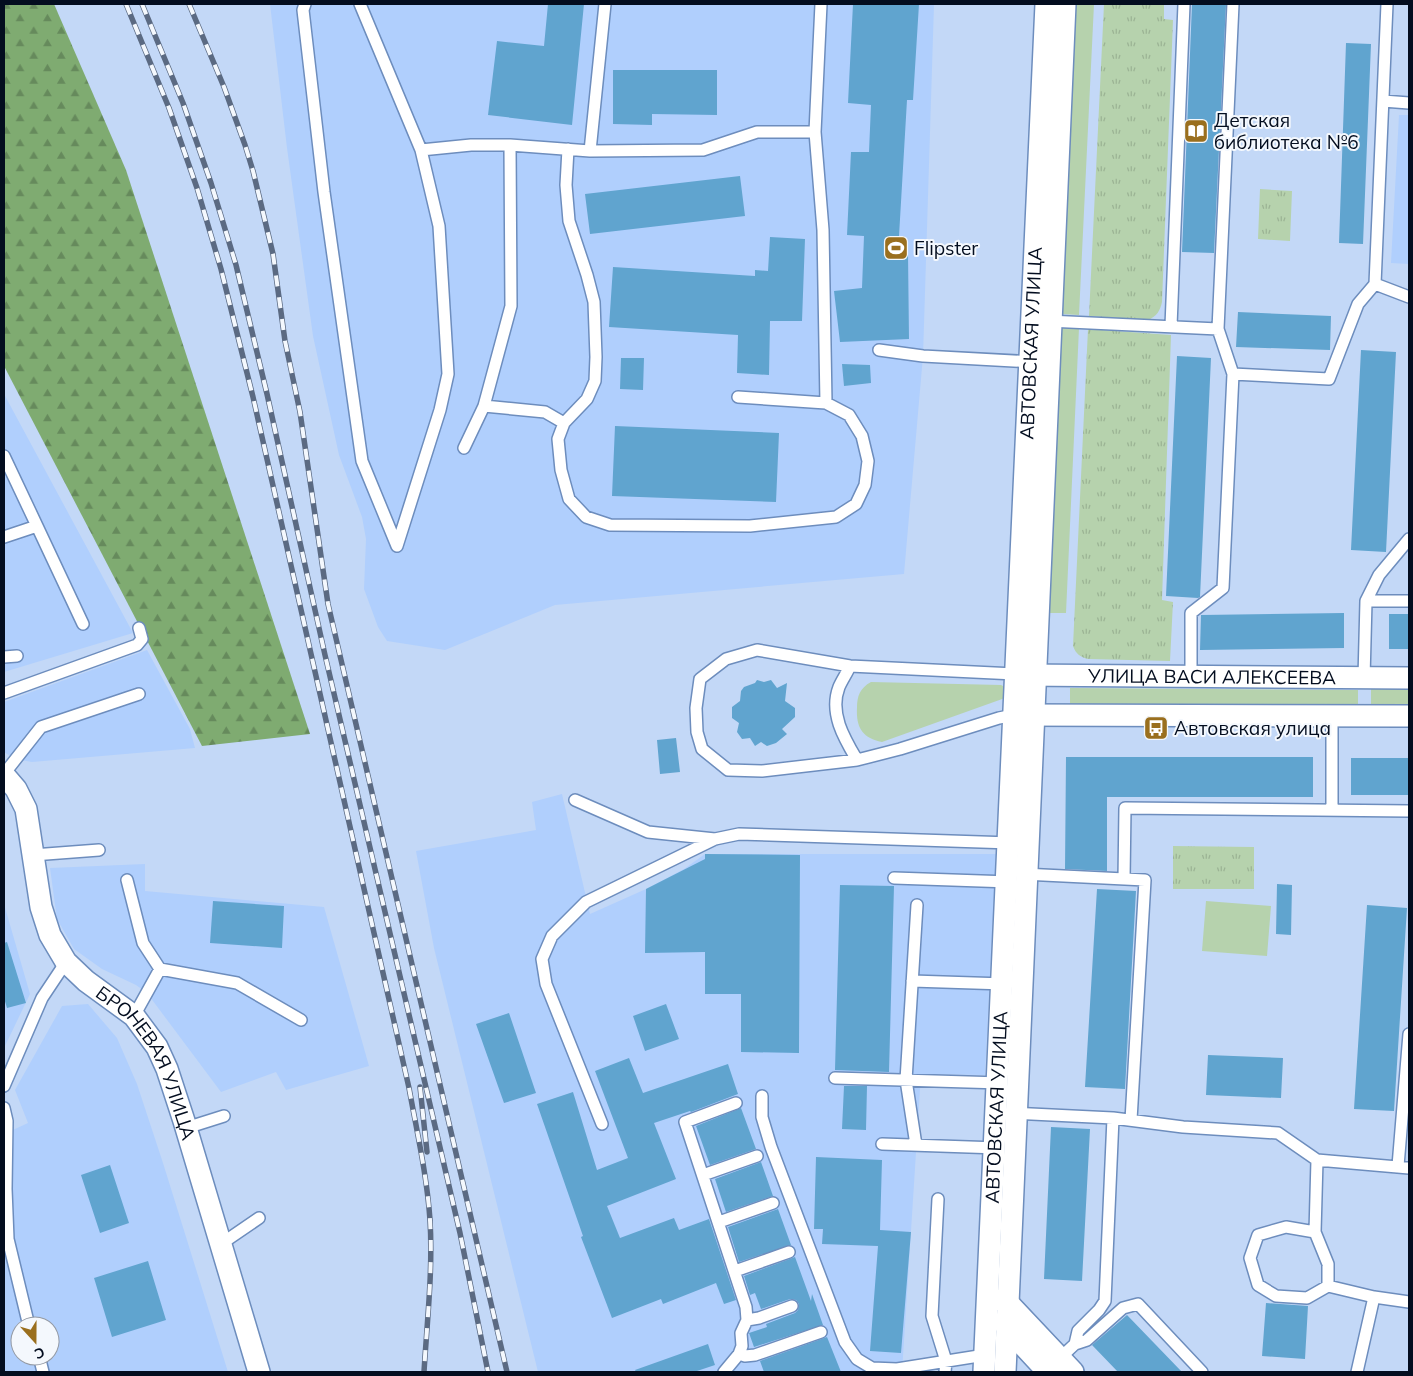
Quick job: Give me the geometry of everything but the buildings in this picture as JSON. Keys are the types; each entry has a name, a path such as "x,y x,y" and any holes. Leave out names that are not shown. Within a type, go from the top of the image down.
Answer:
{"street":[{"name":"АВТОВСКАЯ УЛИЦА","path":"984,1364 988,1294 1004,1148 1012,984 1039,362 1046,4"},
{"name":"АВТОВСКАЯ УЛИЦА","path":"1040,320 1065,4"},
{"name":"УЛИЦА ВАСИ АЛЕКСЕЕВА","path":"1025,675 1409,678"},
{"name":"УЛИЦА ВАСИ АЛЕКСЕЕВА","path":"1024,715 1409,716"},
{"name":"БРОНЕВАЯ УЛИЦА","path":"4,774 16,789 26,809 41,907 50,935 66,962 86,981 134,1016 157,1047 167,1070 259,1372"},
{"name":"АВТОВСКАЯ УЛИЦА","path":"1004,1148 1008,1303 1005,1372"},
{"path":"988,1294 1008,1303 1060,1368"},
{"path":"988,1294 1007,1328 1060,1368"}],"lane":[{"path":"305,4 303,10 323,183 362,460 398,546 440,410 448,374 439,226 421,150 360,4"},
{"path":"590,151 605,4"},
{"path":"821,4 815,132 822,230 826,403"},
{"path":"1171,326 1184,4"},
{"path":"1191,677 1192,613 1223,588 1233,374 1218,329 1234,4"},
{"path":"1233,374 1329,379 1358,304 1375,284 1387,4"},
{"path":"1383,101 1409,102"},
{"path":"421,150 471,145 590,151 703,150 756,132 815,132"},
{"path":"464,448 484,406 511,306 510,146"},
{"path":"568,149 566,185 569,220 594,302 596,357 595,381 587,398 564,423 558,439 560,470 568,499 586,517 610,525 750,526 836,517 856,504 866,485 868,461 862,436 849,415 826,403 738,398"},
{"path":"1375,284 1409,297"},
{"path":"1040,320 1218,329"},
{"path":"879,350 943,363 1039,362"},
{"path":"484,406 545,412 564,423"},
{"path":"4,456 83,624"},
{"path":"4,537 38,526"},
{"path":"1364,678 1366,601 1379,575 1409,539"},
{"path":"1366,601 1409,601"},
{"path":"4,693 137,645 142,639 139,628"},
{"path":"1024,715 999,718 900,749 857,760 762,771 728,770 702,749 697,732 696,708 700,679 726,659 757,650 850,666 1025,675"},
{"path":"4,657 16,656"},
{"path":"850,666 839,688 835,710 843,736 857,760"},
{"path":"4,774 41,727 139,694"},
{"path":"1332,716 1332,810"},
{"path":"575,800 648,832 715,839"},
{"path":"1124,879 1125,808 1409,810"},
{"path":"602,1124 546,984 542,959 552,936 586,902 715,839 739,834 1018,843"},
{"path":"33,855 99,850"},
{"path":"894,878 1145,880 1131,1120"},
{"path":"127,880 143,943 160,970 237,983 302,1020"},
{"path":"916,905 906,1080 916,1145"},
{"path":"4,1086 42,998 66,962"},
{"path":"134,1016 160,970"},
{"path":"912,981 1012,984"},
{"path":"1006,1113 1113,1118 1183,1127 1278,1133 1317,1160 1404,1167 1409,1034"},
{"path":"835,1078 1007,1083"},
{"path":"762,1096 762,1117 771,1147 845,1342 857,1359 872,1368 897,1369 984,1364"},
{"path":"724,1372 739,1354 742,1346 741,1333 747,1320 746,1307 685,1122 736,1103"},
{"path":"4,1108 6,1122 8,1239 27,1316"},
{"path":"186,1128 224,1116"},
{"path":"1060,1368 1075,1344 1078,1331 1099,1310 1105,1301 1113,1118"},
{"path":"882,1144 1004,1148"},
{"path":"703,1176 757,1156"},
{"path":"1317,1160 1315,1232 1328,1264 1328,1286"},
{"path":"938,1199 932,1316 946,1366"},
{"path":"719,1222 773,1203"},
{"path":"221,1244 259,1218"},
{"path":"1315,1232 1286,1227 1258,1235 1250,1258 1254,1288 1276,1296 1307,1298 1328,1286 1374,1297 1409,1302"},
{"path":"735,1271 789,1252"},
{"path":"1357,1372 1374,1297"},
{"path":"1075,1344 1087,1340 1124,1308 1138,1304 1202,1372"},
{"path":"747,1320 759,1318 792,1306"},
{"path":"739,1354 745,1356 755,1355 821,1332"}],"shaded area":[{"path":"270,4 934,4 923,356 904,574 555,605 445,650 387,641 378,627 364,589 366,539 362,517 339,455 313,336 287,148"},
{"path":"1399,115 1409,115 1409,264 1391,263"},
{"path":"4,394 133,633 4,672"},
{"path":"147,650 190,729 195,748 32,762 15,759 4,752 4,702"},
{"path":"562,794 590,914 646,889 684,869 705,854 996,854 985,1075 921,1074 902,1372 538,1372 434,948 416,851 536,830 532,802"},
{"path":"145,864 145,891 324,907 369,1066 286,1090 276,1072 221,1092 147,993 136,985 102,969 74,949 57,919 50,868"},
{"path":"4,904 30,994 4,1048"},
{"path":"88,1004 117,1038 137,1084 228,1372 4,1372 4,1134 28,1123 15,1090 62,1006"}],"green space":[{"path":"4,4 54,4 126,170 310,734 202,746 4,366"},
{"path":"1076,4 1094,4 1079,315 1062,314"},
{"path":"1104,4 1164,4 1164,19 1173,20 1162,302 1158,313 1148,320 1089,316"},
{"path":"1260,189 1292,191 1290,241 1258,239"},
{"path":"1061,327 1079,328 1066,613 1049,613"},
{"path":"1088,329 1171,335 1162,600 1173,602 1170,661 1088,659 1079,655 1073,646"},
{"path":"871,682 1001,685 1005,687 1005,698 882,742 865,734 858,721 857,708 859,696 864,687"},
{"path":"1070,688 1358,690 1358,707 1070,705"},
{"path":"1371,688 1409,689 1409,706 1371,706"},
{"path":"1173,846 1254,847 1254,889 1173,889"},
{"path":"1206,901 1271,906 1267,956 1202,951"}],"railway":[{"path":"126,4 169,108 197,188 221,269 253,397 409,1088 424,1170 430,1220 430,1277 424,1372"},
{"path":"142,4 183,103 211,183 236,265 460,1233 488,1372"},
{"path":"189,4 224,87 245,145 273,254 285,341 300,412 328,604 507,1372"},
{"path":"420,1087 427,1152"}],"place":[{"name":"Детская библиотека №6","path":"1196,131"},
{"name":"Flipster","path":"896,248"},
{"name":"Автовская улица","path":"1156,728"}]}
